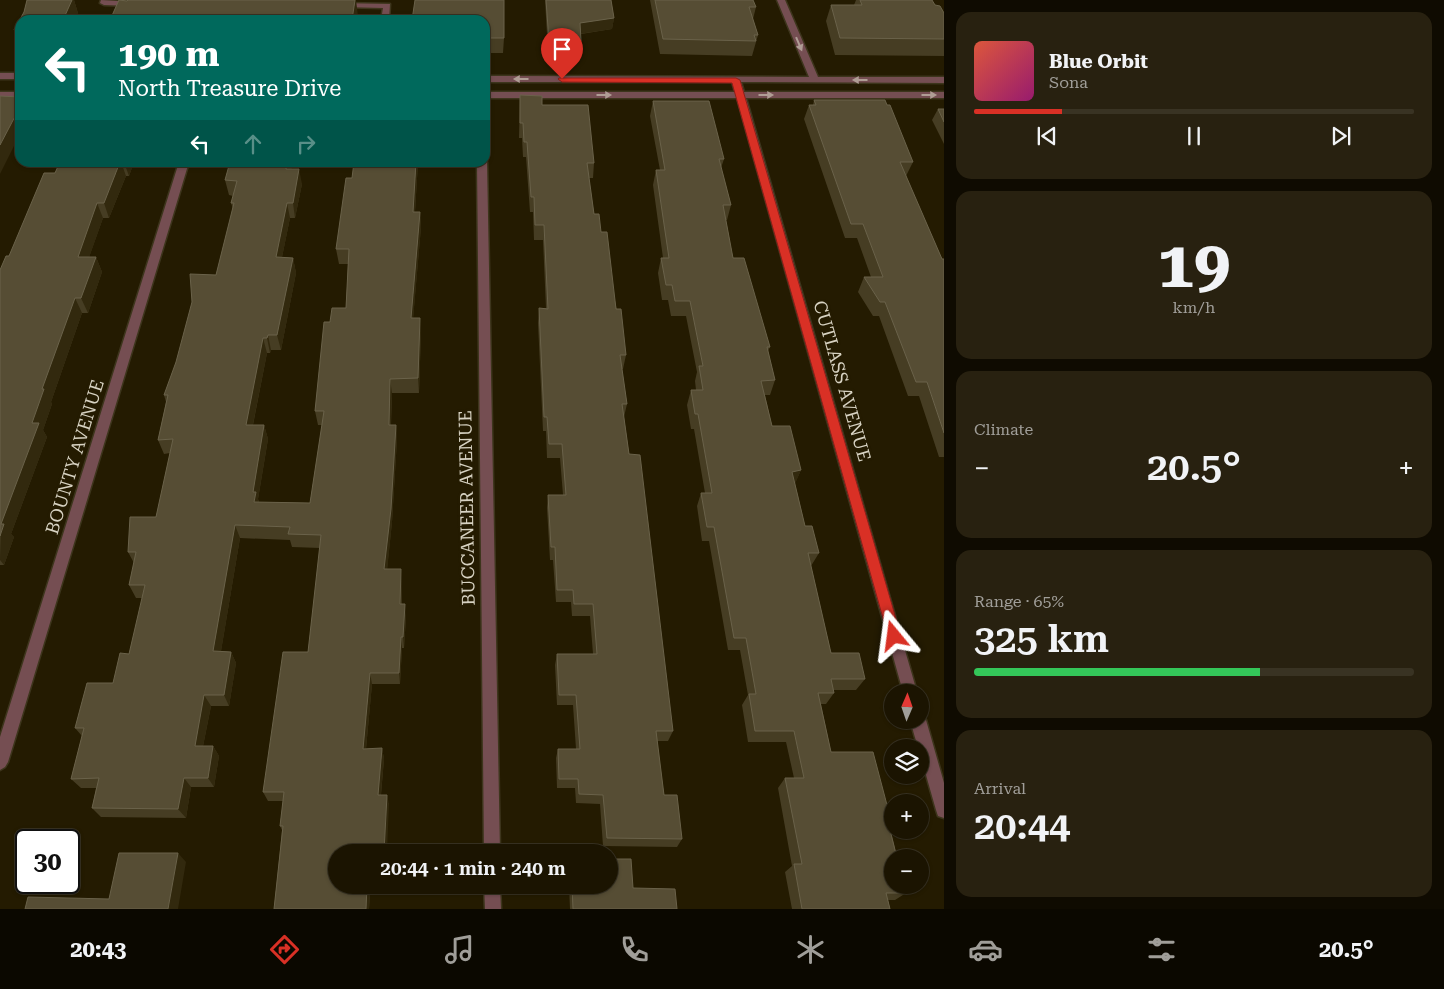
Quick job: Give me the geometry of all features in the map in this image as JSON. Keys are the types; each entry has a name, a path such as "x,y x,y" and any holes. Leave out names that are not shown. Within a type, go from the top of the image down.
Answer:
{"street":[{"path":"105,0 104,3 141,4"},
{"path":"781,0 815,80"},
{"path":"328,5 387,6 386,15"},
{"path":"0,76 15,76"},
{"path":"490,79 944,80"},
{"name":"CUTLASS AVENUE","path":"736,80 908,684"},
{"path":"0,95 15,95"},
{"path":"490,95 944,95"},
{"name":"BOUNTY AVENUE","path":"0,762 182,167"},
{"name":"BUCCANEER AVENUE","path":"482,167 492,844"},
{"path":"921,729 944,810"},
{"path":"492,894 493,909"}],"building":[{"path":"27,0 72,0 65,15 22,15"},
{"path":"119,0 355,0 353,15 112,15"},
{"path":"415,0 504,0 504,38 490,38 490,15 413,15"},
{"path":"546,0 611,0 614,18 580,23 581,41 549,41"},
{"path":"655,0 753,0 756,7 749,7 758,35 754,35 756,41 663,39"},
{"path":"860,0 932,0 935,5 940,6 944,13 944,39 840,38 831,5 862,5"},
{"path":"520,95 542,96 542,105 588,105 594,163 587,163 594,214 599,214 601,232 607,232 616,309 621,309 626,355 620,355 627,404 622,404 629,454 640,455 673,731 656,731 664,795 677,795 682,839 607,838 603,795 579,794 578,779 559,779 558,749 580,749 576,695 559,695 557,654 597,654 593,604 574,604 573,590 557,590 555,547 551,547 548,495 566,495 562,444 549,444 547,417 544,417 539,308 548,309 544,225 535,225 534,197 531,197 527,142 524,142 523,123 520,123"},
{"path":"0,96 15,97 15,116 0,145"},
{"path":"814,100 885,100 887,105 890,105 913,162 900,162 942,259 944,259 944,433 927,382 916,382 885,302 880,302 864,277 883,277 863,224 851,224 809,105 816,105"},
{"path":"653,101 709,101 724,159 719,159 731,205 723,205 733,258 744,258 770,347 767,347 775,380 761,381 772,426 790,426 801,470 792,472 805,526 812,526 819,553 808,553 831,653 859,653 865,679 831,679 834,693 818,693 831,752 873,752 884,794 884,839 892,839 895,849 884,849 884,894 886,894 890,909 802,909 794,864 802,864 785,778 804,778 794,731 755,731 749,694 756,694 746,638 734,638 714,527 707,527 701,493 712,493 698,414 695,414 691,390 703,390 699,366 703,366 690,301 675,301 672,285 666,285 661,258 669,258 656,170 665,170"},
{"path":"938,109 944,109 944,122"},
{"path":"58,167 118,167 104,203 97,203 78,257 96,257 81,298 75,298 42,389 44,389 32,423 39,423 1,524 4,524 0,536 0,270 6,256 9,256 44,173 55,173"},
{"path":"229,167 286,167 286,169 299,169 293,203 287,203 276,257 293,258 277,335 268,335 267,338 263,338 246,425 264,425 253,492 256,492 254,502 310,503 324,411 315,411 324,322 330,322 332,308 346,308 349,249 336,249 346,178 352,178 353,167 416,167 413,212 420,212 411,318 420,318 418,378 390,379 389,425 396,425 391,509 384,569 401,569 400,604 405,604 403,637 401,637 399,673 370,673 363,749 382,748 378,795 387,795 384,844 328,844 328,894 367,894 366,909 274,909 283,826 280,826 284,792 263,792 283,652 308,652 321,535 288,534 290,527 235,525 213,651 231,652 224,695 204,695 195,746 213,746 208,778 184,778 178,809 92,808 99,778 71,779 84,728 75,728 87,683 113,683 120,653 129,654 145,585 129,585 136,552 128,552 130,517 156,517 173,439 158,440 168,395 164,395 176,362 192,302 190,274 216,275 234,203 231,203 237,181 225,180"},
{"path":"119,853 178,853 168,909 25,909 28,897 109,899"},
{"path":"618,859 631,859 633,888 675,889 677,909 573,909 572,894 618,894"}],"route":[{"path":"562,79 736,80 894,636"}]}
